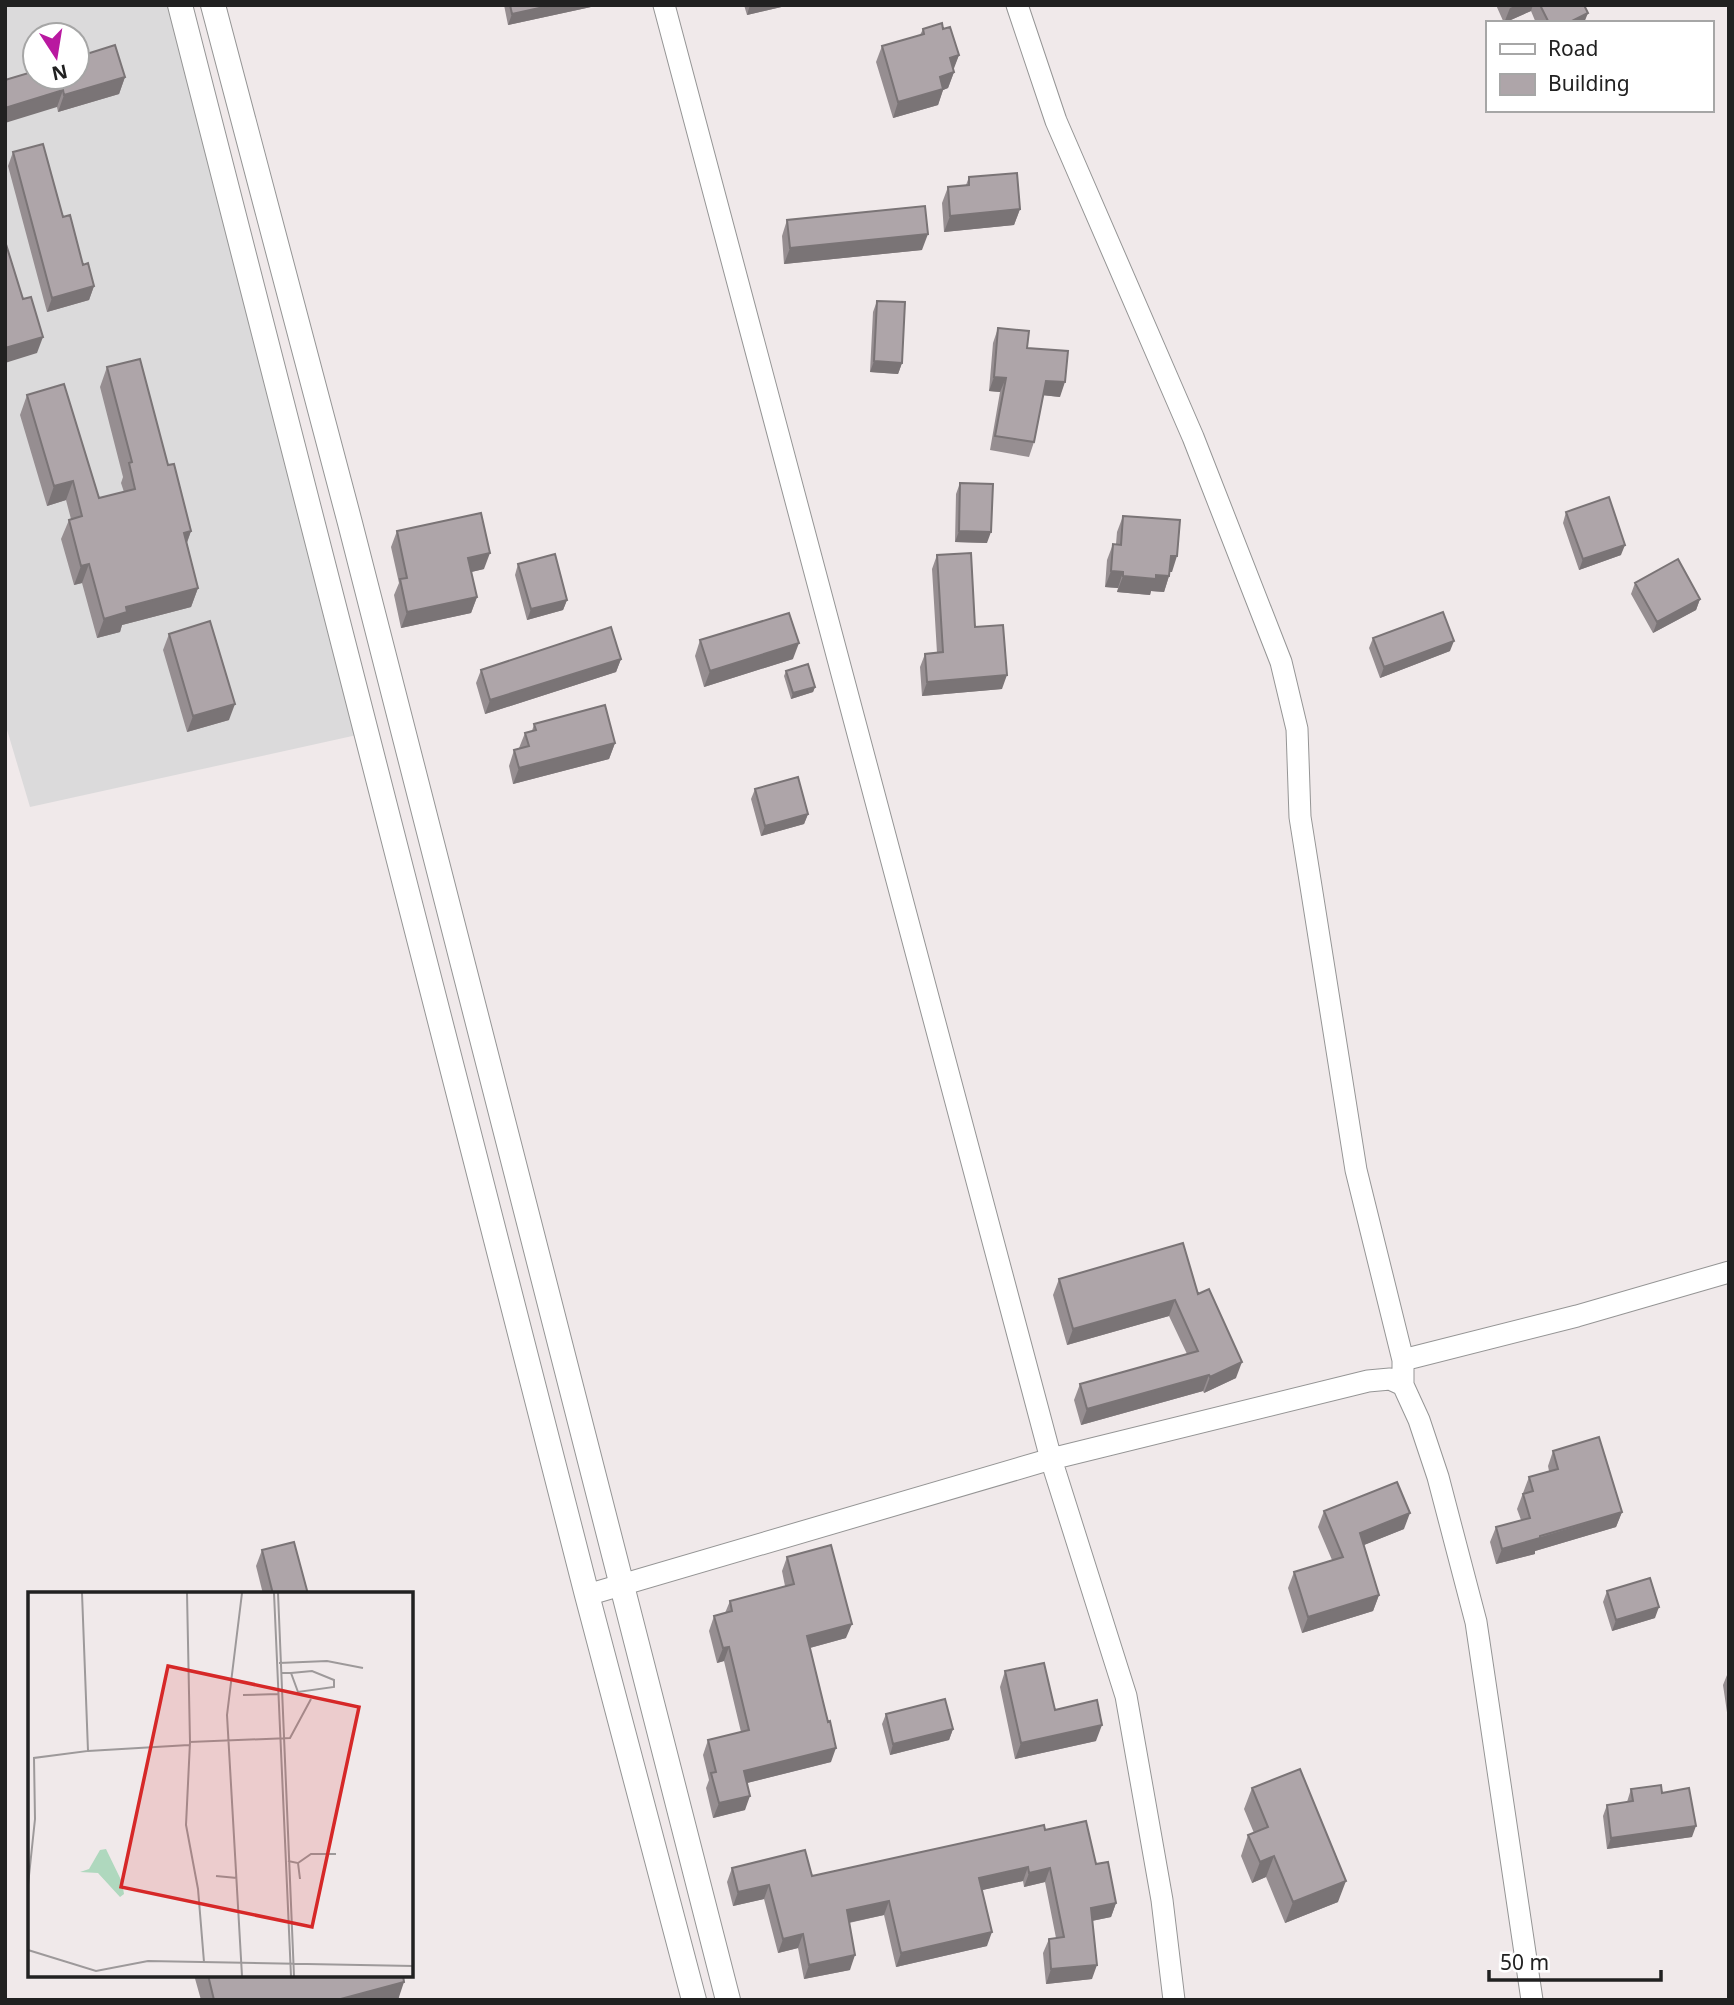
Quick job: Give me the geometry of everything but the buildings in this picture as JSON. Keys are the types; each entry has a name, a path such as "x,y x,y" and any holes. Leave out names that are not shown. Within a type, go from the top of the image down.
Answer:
{"street":[{"path":"180,5 587,1595 694,2000"},
{"path":"213,5 353,537 728,2000"},
{"path":"664,5 1051,1459 1126,1696 1162,1900 1174,2000"},
{"path":"1017,5 1056,121 1193,437 1281,662 1297,729 1300,817 1356,1170 1403,1360 1403,1385 1419,1420 1438,1477 1476,1622 1532,2000"},
{"path":"1403,1360 1577,1316 1729,1272"},
{"path":"587,1595 1051,1459 1368,1381 1390,1379 1403,1385"}],"shaded area":[{"path":"5,5 177,5 366,733 30,807 5,723"}]}
